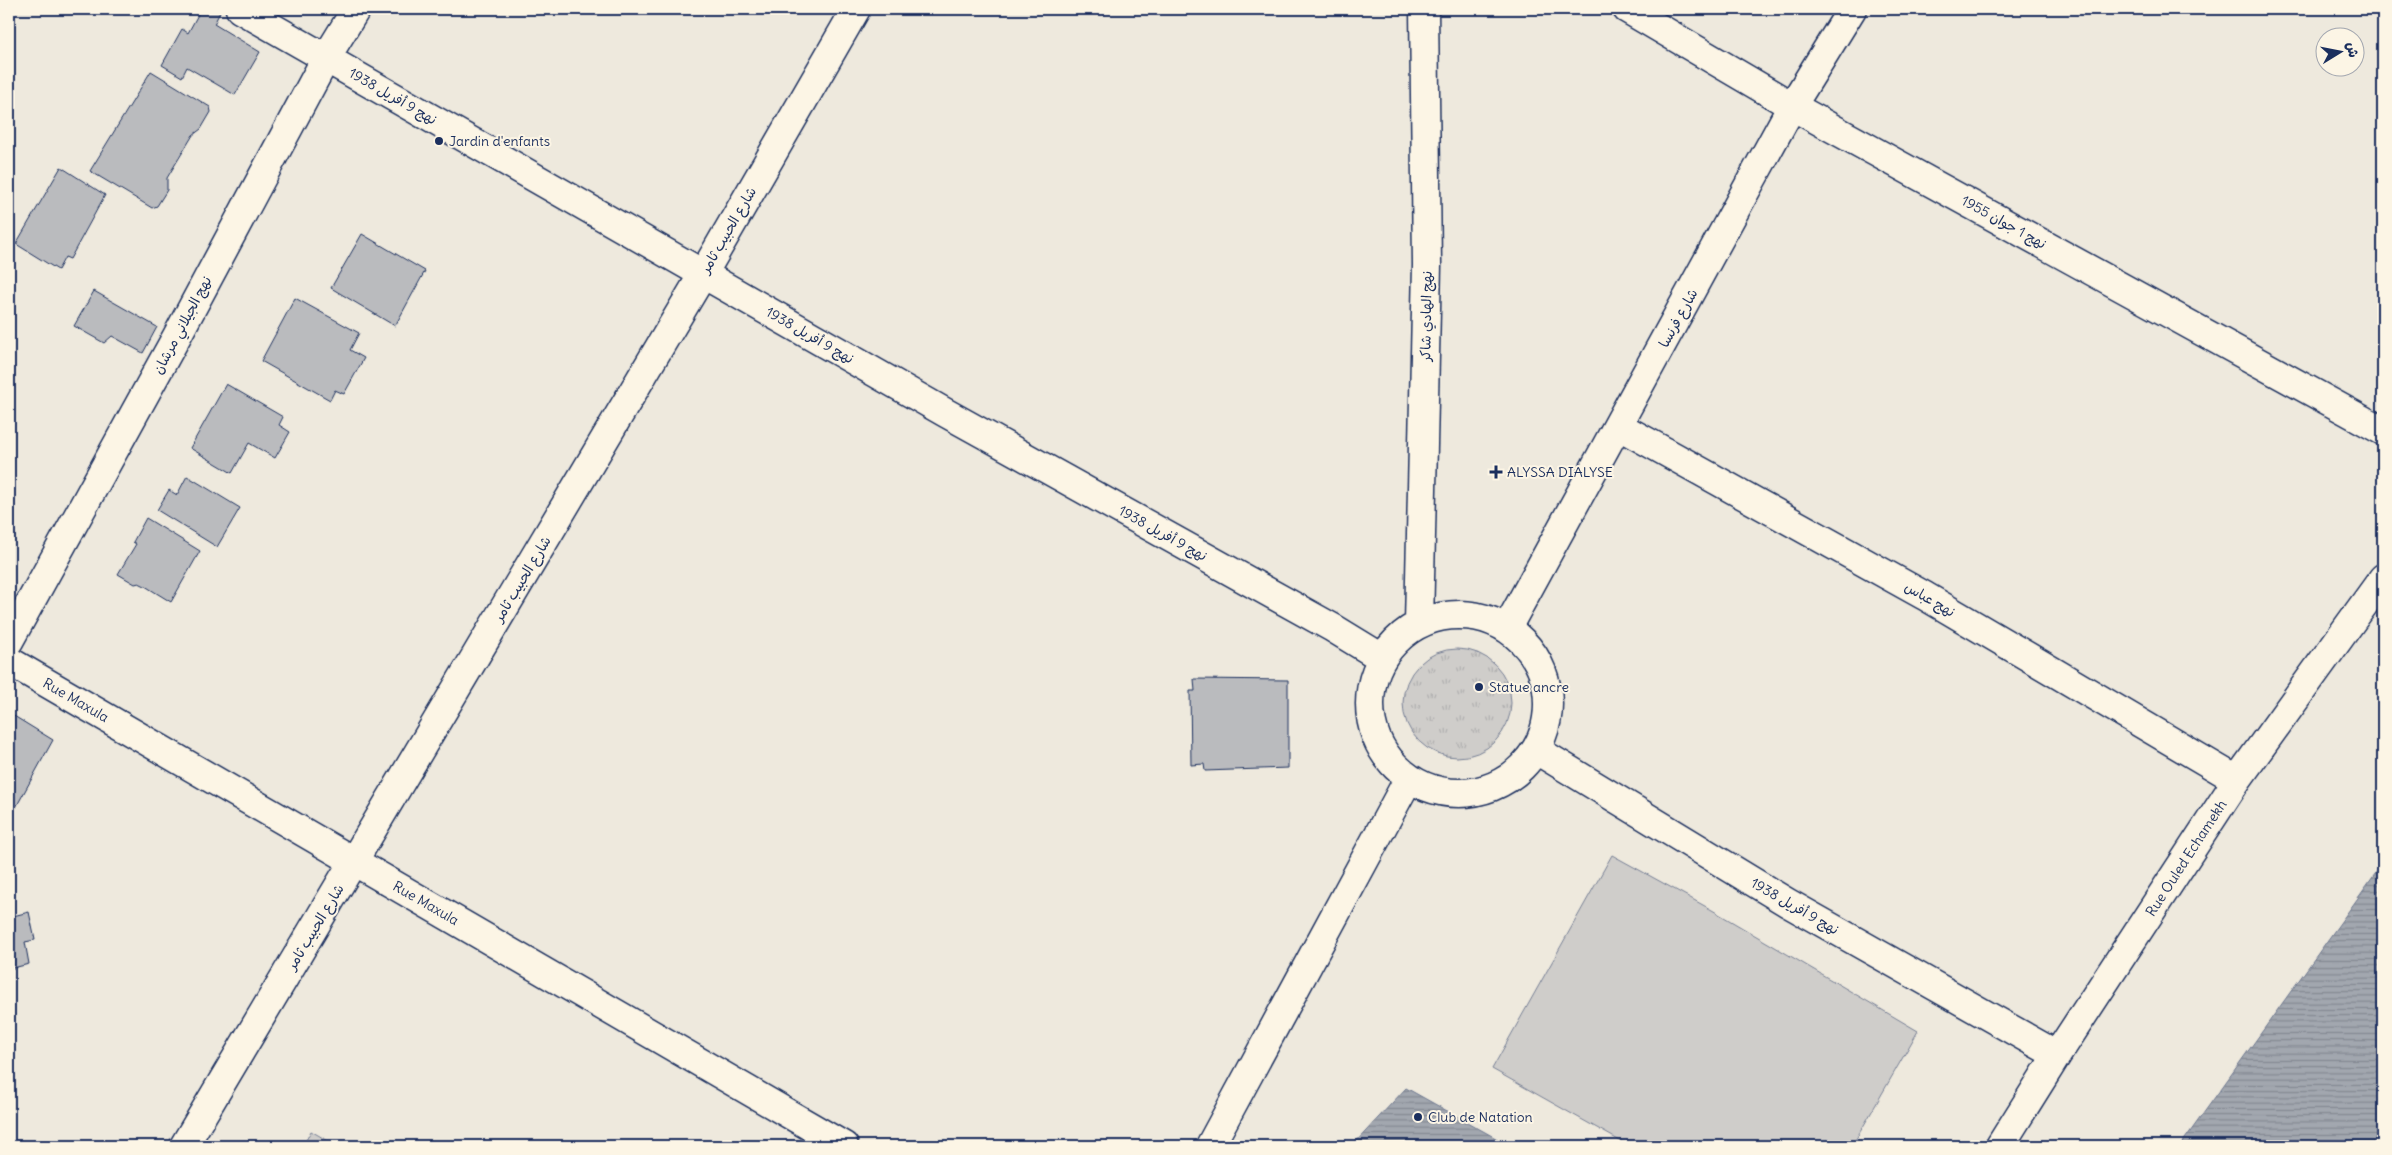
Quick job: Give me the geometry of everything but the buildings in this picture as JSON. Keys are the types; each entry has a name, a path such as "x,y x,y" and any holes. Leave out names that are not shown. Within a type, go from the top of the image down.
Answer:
{"street":[{"name":"نهج 9 أفريل 1938","path":"240,9 703,274 1333,628 1382,658"},
{"name":"نهج الجيلاني مرشان","path":"9,641 177,336 326,58 356,9"},
{"name":"شارع الحبيب ثامر","path":"184,1146 703,274 856,9"},
{"name":"نهج الهادي شاكر","path":"1419,624 1427,265 1424,9"},
{"name":"نهج 1 جوان 1955","path":"1627,9 1792,106 2383,430"},
{"name":"شارع فرنسا","path":"1507,628 1619,426 1792,106 1852,9"},
{"name":"نهج عباس","path":"1619,426 1925,596 2237,780"},
{"name":"Rue Ouled Echamekh","path":"2000,1146 2057,1055 2237,780 2383,578"},
{"path":"1467,614 1490,620 1507,628 1528,647 1540,668 1547,689 1547,713 1538,751 1512,775 1488,789 1461,793 1434,790 1409,778 1389,760 1376,737 1369,710 1372,683 1382,658 1398,638 1430,617 1467,614"},
{"name":"Rue Maxula","path":"9,661 844,1146"},
{"name":"نهج 9 أفريل 1938","path":"1538,751 1788,903 2057,1055"},
{"path":"1210,1146 1409,778"}],"green space":[{"path":"1457,649 1478,653 1495,665 1507,682 1511,703 1507,724 1495,741 1478,753 1457,757 1436,753 1419,741 1407,724 1403,703 1407,682 1419,665 1436,653"},
{"path":"1612,855 1712,910 1918,1031 1852,1146 1629,1146 1492,1069"},
{"path":"311,1131 337,1146 303,1146"}],"shaded area":[{"path":"2383,863 2383,1146 2180,1146"},
{"name":"Club de Natation","path":"1406,1088 1510,1146 1352,1146"}],"place":[{"name":"Jardin d'enfants","path":"439,141"},
{"name":"ALYSSA DIALYSE","path":"1496,472"},
{"name":"Statue ancre","path":"1479,687"},
{"name":"Club de Natation","path":"1418,1117"}]}
